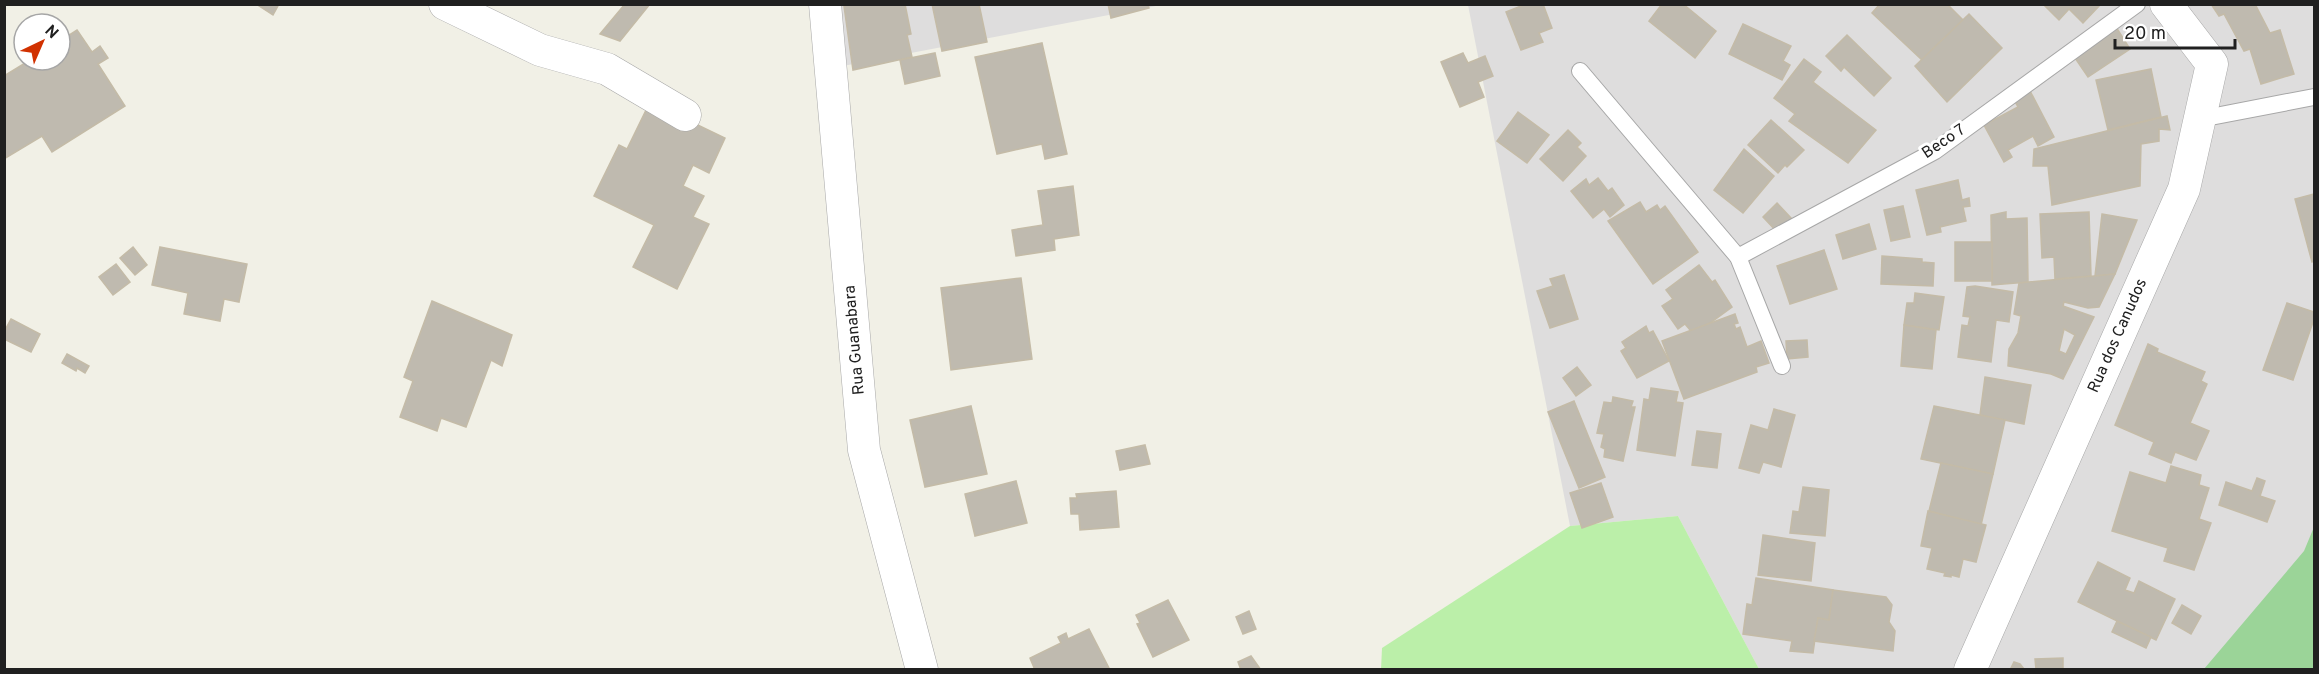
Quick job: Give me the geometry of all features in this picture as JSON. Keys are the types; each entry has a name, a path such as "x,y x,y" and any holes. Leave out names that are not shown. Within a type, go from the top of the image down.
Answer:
{"street":[{"path":"445,4 540,50 607,69 685,115"},
{"name":"Rua Guanabara","path":"825,4 864,450 922,669"},
{"name":"Rua dos Canudos","path":"1970,669 2184,189 2212,64 2166,4"}],"lane":[{"name":"Beco 7","path":"1738,257 1935,151 2137,4"},
{"path":"1580,71 1738,257 1782,366"},
{"path":"2200,119 2314,97"}],"shaded area":[{"path":"839,4 1161,5 843,66"},
{"path":"1468,5 2314,5 2314,669 1759,669 1678,516 1570,526"}],"green space":[{"path":"1678,516 1759,669 1381,670 1382,648 1570,526"},
{"path":"2314,527 2314,669 2204,669 2304,551"}],"building":[{"path":"256,4 279,4 273,15"},
{"path":"625,4 650,4 620,41 600,34"},
{"path":"905,4 911,34 907,35 912,57 853,70 844,6"},
{"path":"932,4 979,4 987,42 942,51"},
{"path":"1108,4 1148,4 1149,8 1111,18"},
{"path":"1526,4 1543,4 1552,28 1539,33 1543,42 1521,50 1506,12"},
{"path":"1662,4 1683,4 1716,31 1695,58 1649,21"},
{"path":"1880,4 1947,4 1963,20 1922,60 1872,13"},
{"path":"2043,4 2101,4 2083,23 2069,9 2059,20"},
{"path":"2211,4 2255,4 2270,33 2280,30 2294,74 2261,84 2250,49 2244,51 2224,14 2219,16"},
{"path":"1969,14 2002,48 1947,102 1915,66"},
{"path":"1743,24 1791,46 1783,61 1790,65 1782,80 1729,54"},
{"path":"2116,27 2130,49 2088,77 2073,55"},
{"path":"77,30 92,52 100,46 108,58 98,64 125,106 52,152 42,136 4,159 4,76 12,71 72,72 72,33"},
{"path":"1847,35 1891,78 1874,96 1844,67 1841,71 1826,56"},
{"path":"1042,43 1067,154 1045,159 1042,144 997,154 975,57"},
{"path":"935,53 940,76 905,84 900,60"},
{"path":"1463,53 1468,63 1485,56 1493,76 1478,82 1484,97 1460,107 1441,62"},
{"path":"1804,59 1821,72 1813,82 1876,130 1848,163 1789,121 1795,114 1774,98"},
{"path":"2151,69 2161,117 2108,130 2096,80"},
{"path":"2028,87 2054,137 2038,146 2033,136 2008,150 2012,157 2004,162 1984,125 2018,107 2013,98"},
{"path":"650,102 725,138 709,173 693,165 683,186 704,196 693,217 709,224 677,289 633,267 654,225 594,196 619,145 627,149"},
{"path":"1518,112 1549,135 1527,163 1497,141"},
{"path":"2167,116 2170,130 2159,129 2159,141 2141,144 2140,186 2052,205 2048,166 2033,166 2034,149"},
{"path":"1771,120 1804,150 1778,173 1748,145"},
{"path":"1568,130 1581,143 1577,147 1586,156 1563,181 1540,159"},
{"path":"1744,149 1774,176 1743,213 1714,190"},
{"path":"1598,178 1608,191 1612,188 1624,205 1610,217 1604,209 1593,218 1571,191 1586,179 1589,185"},
{"path":"1958,180 1962,200 1969,198 1970,206 1963,207 1966,221 1940,227 1941,232 1927,235 1916,190"},
{"path":"1073,186 1079,235 1054,239 1055,250 1016,256 1012,230 1043,225 1038,191"},
{"path":"2314,194 2314,261 2312,262 2295,199"},
{"path":"1640,202 1646,212 1657,205 1660,210 1665,206 1698,252 1653,284 1608,221"},
{"path":"1777,203 1792,219 1778,233 1763,217"},
{"path":"1903,206 1910,237 1891,241 1884,210"},
{"path":"2006,212 2006,219 2027,218 2028,282 1992,285 1991,215"},
{"path":"2089,212 2091,276 2055,279 2054,257 2042,258 2040,214"},
{"path":"2102,214 2137,220 2115,274 2095,276"},
{"path":"1869,224 1876,249 1843,259 1836,235"},
{"path":"1955,242 1992,242 1992,281 1955,281"},
{"path":"133,247 147,265 135,275 120,258"},
{"path":"160,247 247,264 239,302 224,299 220,321 184,314 188,293 152,285"},
{"path":"1824,250 1837,289 1790,304 1777,266"},
{"path":"1882,256 1922,259 1922,262 1934,263 1933,286 1881,284"},
{"path":"116,264 130,282 113,295 99,277"},
{"path":"1699,265 1712,282 1715,280 1732,307 1710,323 1691,331 1685,324 1678,329 1662,306 1673,299 1666,290"},
{"path":"2115,274 2099,307 2088,308 2064,302 2063,306 2094,317 2063,379 2051,374 2008,366 2009,349 2018,333 2021,316 2014,314 2019,283","holes":["2064,329 2075,335 2066,354 2059,351"]},
{"path":"1564,275 1578,319 1550,328 1537,291 1553,286 1550,279"},
{"path":"1021,278 1032,359 951,370 941,288"},
{"path":"1975,286 2013,292 2009,322 1996,320 1991,362 1958,357 1962,325 1968,326 1970,317 1963,316 1967,287"},
{"path":"1915,293 1944,297 1939,330 1904,325 1907,303 1914,303"},
{"path":"432,301 512,335 502,366 491,360 466,427 441,418 437,431 400,417 413,381 404,377"},
{"path":"2287,303 2314,312 2314,319 2293,380 2263,370"},
{"path":"1735,314 1738,323 1734,324 1736,329 1740,327 1747,347 1761,341 1769,363 1756,367 1757,372 1684,399 1662,341"},
{"path":"11,319 40,334 31,352 4,339 4,332"},
{"path":"1904,325 1936,330 1932,369 1901,366"},
{"path":"1646,326 1649,333 1653,331 1669,361 1637,378 1621,351 1626,348 1622,342"},
{"path":"1807,340 1808,357 1787,359 1786,341"},
{"path":"2148,344 2158,349 2157,352 2205,372 2201,381 2207,384 2190,423 2209,431 2196,460 2175,452 2171,463 2149,454 2154,442 2115,425"},
{"path":"67,354 89,366 85,373 62,363"},
{"path":"1577,367 1591,385 1576,396 1563,378"},
{"path":"1985,377 2031,385 2024,424 1980,415"},
{"path":"1651,388 1678,392 1676,402 1683,403 1675,456 1637,450 1644,399 1649,400"},
{"path":"1613,397 1633,401 1631,407 1635,407 1623,461 1604,457 1605,449 1601,447 1604,434 1597,433 1604,402 1612,403"},
{"path":"1574,401 1605,477 1579,488 1548,412"},
{"path":"971,406 987,474 925,487 910,420"},
{"path":"1934,406 2005,420 1993,474 1921,459"},
{"path":"1774,409 1795,415 1781,467 1763,462 1759,473 1739,468 1751,425 1768,430"},
{"path":"1697,431 1721,434 1717,468 1692,465"},
{"path":"1145,445 1150,464 1120,470 1116,451"},
{"path":"1941,463 1993,474 1981,525 1929,511"},
{"path":"2171,466 2201,475 2199,485 2209,488 2199,519 2211,523 2194,570 2164,561 2168,548 2112,531 2130,472 2166,483"},
{"path":"2257,478 2265,481 2260,496 2275,501 2267,522 2219,505 2226,482 2252,491"},
{"path":"1016,481 1027,523 975,536 965,494"},
{"path":"1601,483 1613,517 1582,528 1570,493"},
{"path":"1803,487 1829,490 1825,536 1790,533 1793,511 1799,512"},
{"path":"1116,491 1119,527 1080,530 1079,514 1071,514 1070,498 1077,498 1076,494"},
{"path":"1928,511 1986,525 1976,562 1963,559 1959,577 1944,576 1945,573 1927,569 1932,548 1921,546"},
{"path":"1763,535 1815,543 1811,581 1758,575"},
{"path":"2098,562 2130,578 2125,590 2134,593 2139,581 2175,599 2156,640 2078,602"},
{"path":"1756,578 1833,590 1829,620 1818,618 1813,653 1790,651 1792,641 1743,634 1747,604 1752,605"},
{"path":"1833,590 1886,597 1892,605 1889,622 1895,631 1893,651 1814,641 1818,618 1829,620"},
{"path":"1168,600 1189,640 1153,657 1137,624 1140,623 1136,615"},
{"path":"2182,605 2201,616 2191,634 2172,623"},
{"path":"1249,611 1256,629 1243,634 1236,617"},
{"path":"2117,621 2151,637 2146,648 2112,632"},
{"path":"1089,629 1110,670 1035,670 1030,658 1061,643 1058,637 1066,633 1068,639"},
{"path":"1251,656 1261,670 1241,670 1238,662"},
{"path":"2063,658 2063,670 2010,670 2014,662 2020,664 2024,669 2036,669 2035,659"}]}
